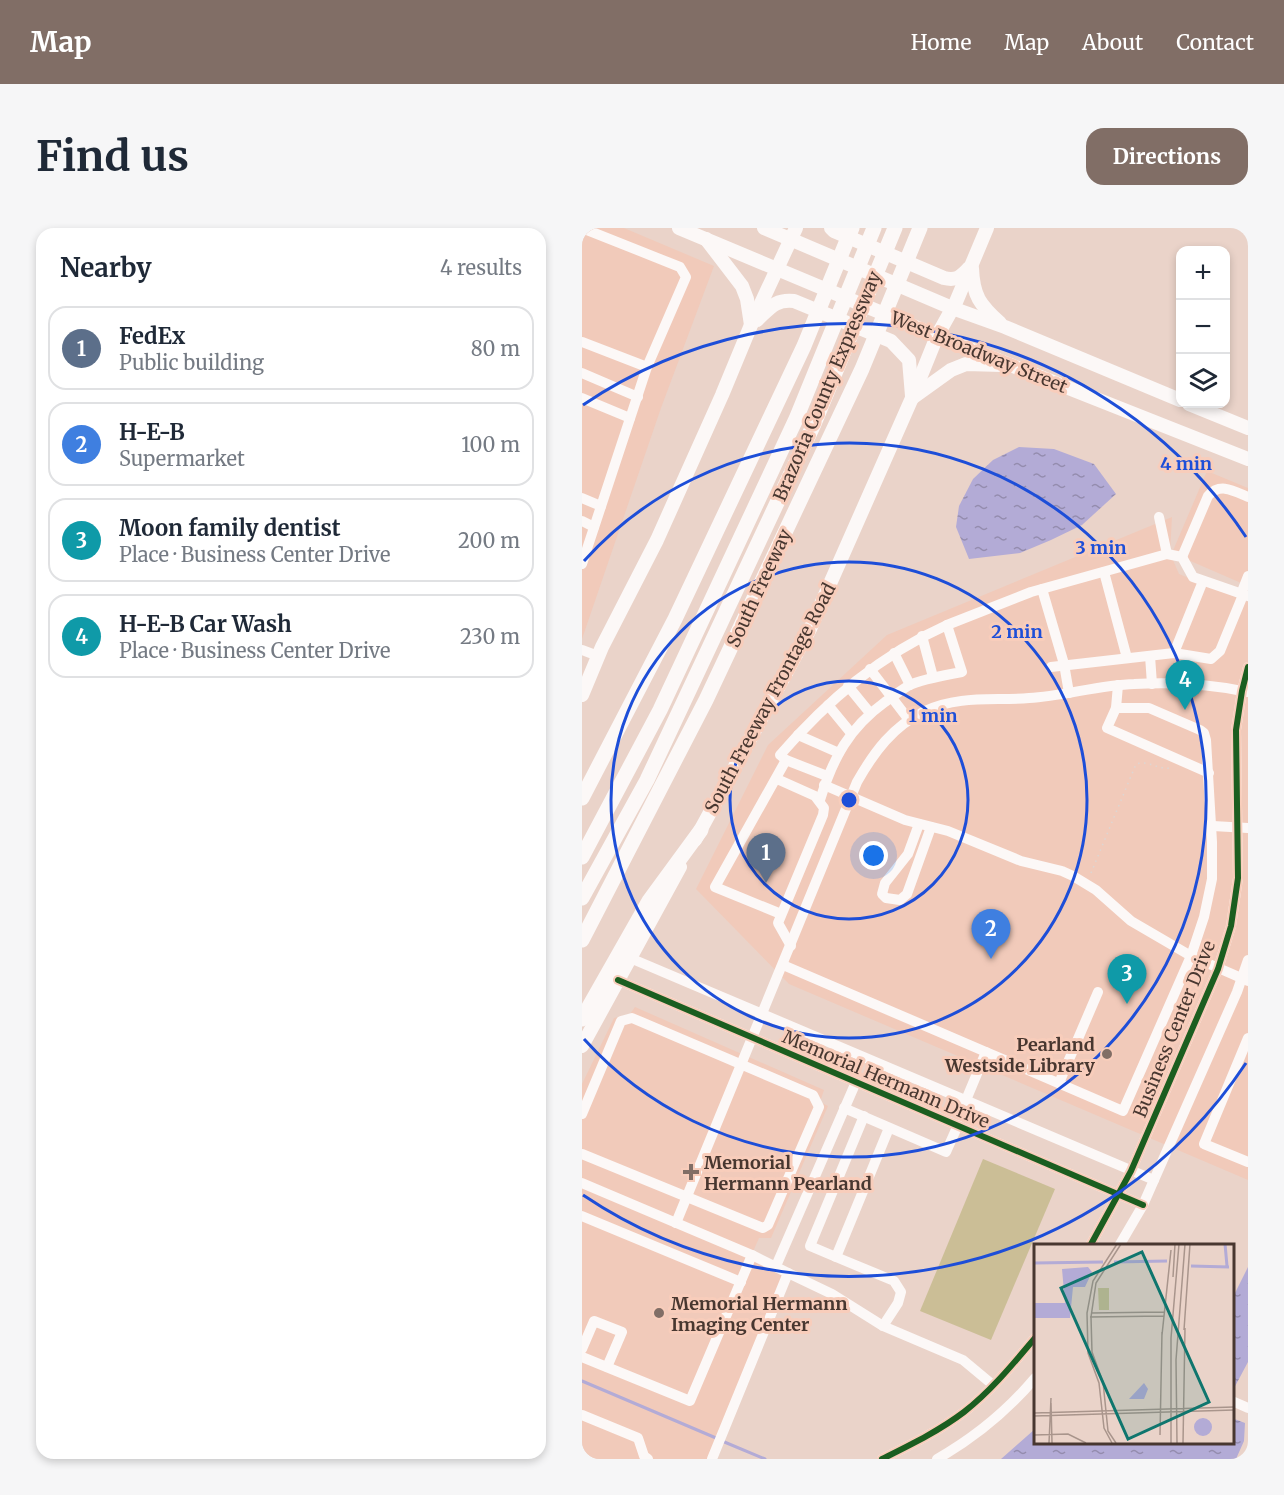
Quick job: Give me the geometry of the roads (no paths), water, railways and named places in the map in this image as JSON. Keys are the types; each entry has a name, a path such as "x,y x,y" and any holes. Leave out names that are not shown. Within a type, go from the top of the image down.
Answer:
{"highway":[{"path":"582,798 675,619 804,346 852,228"},
{"name":"Brazoria County Expressway","path":"582,857 660,710 796,419 874,228"},
{"name":"Brazoria County Expressway","path":"582,898 647,780 814,424 895,228"},
{"name":"South Freeway","path":"582,940 706,700 862,369 920,229"},
{"path":"582,1019 649,901 701,830"}],"main road":[{"name":"West Broadway Street","path":"679,228 937,336 1248,459"},
{"name":"West Broadway Street","path":"764,228 794,234 952,308 1005,327 1176,398"},
{"path":"831,228 944,278 952,280 961,278 971,266"},
{"name":"South Freeway Frontage Road","path":"582,1046 810,629 937,336 952,308 987,228"},
{"path":"582,695 598,656 657,540 751,325 794,234"},
{"path":"706,239 742,286 747,299 751,325"},
{"path":"971,266 972,285 977,298 1005,327"},
{"path":"751,325 774,304 783,300 794,301 891,341 909,360 912,398"},
{"path":"912,398 951,370 966,364 1010,365"},
{"path":"1199,408 1248,428"}],"street":[{"path":"582,228 680,267 686,277 647,367 582,564"},
{"path":"582,344 647,367"},
{"path":"582,373 638,397"},
{"path":"582,398 630,418"},
{"path":"1244,595 1192,577 1182,557 1211,491 1227,488 1248,497"},
{"path":"582,498 601,506"},
{"path":"1159,517 1167,554"},
{"path":"582,521 594,526"},
{"path":"1182,557 1167,554 1042,589 922,636 848,686 780,755 852,797 919,824 948,831 1021,861 1062,871 1086,883 1131,921 1191,956 1245,980"},
{"path":"1104,572 1127,658"},
{"path":"1051,667 1174,653 1211,659 1216,657 1244,595 1248,576"},
{"path":"1174,653 1203,580"},
{"path":"1042,589 1070,693"},
{"path":"820,800 839,753 851,733 870,713 910,685 933,677 962,672 947,625"},
{"path":"922,636 933,677"},
{"path":"582,650 598,656"},
{"path":"894,653 910,685"},
{"path":"1150,656 1152,684"},
{"name":"Business Center Drive","path":"1091,1244 1120,1195 1131,1171 1218,969 1231,926 1243,828 1236,730 1248,667"},
{"path":"870,669 909,720"},
{"path":"676,1223 852,797 867,764 890,735 909,720 936,706 960,700 1027,698 1152,684 1210,685 1245,692"},
{"path":"848,686 870,713"},
{"path":"1118,686 1116,708 1107,728 1209,773"},
{"path":"828,705 851,733"},
{"path":"783,965 1123,1111 1191,956 1204,917 1212,879 1213,826 1204,733 1149,708 1116,708"},
{"path":"798,735 839,753"},
{"path":"781,914 715,887 786,760"},
{"path":"777,779 815,796 824,808 778,923 790,946"},
{"path":"919,824 908,854 885,883 882,894 886,898 900,900 907,894 931,827"},
{"path":"1213,826 1243,828"},
{"name":"Memorial Hermann Drive","path":"630,957 1154,1180"},
{"path":"1120,1244 1143,1205 1245,980 1248,960"},
{"name":"Memorial Hermann Drive","path":"618,980 1143,1205"},
{"path":"1059,1083 1098,992"},
{"path":"582,1114 621,1021 632,1018 813,1095 819,1107 768,1225 763,1228 582,1154"},
{"path":"1248,1038 1204,1144 1248,1162"},
{"path":"966,1100 986,1052"},
{"path":"776,1266 856,1082"},
{"path":"844,1108 946,1152 958,1125"},
{"path":"864,1116 810,1246 894,1281 901,1292 898,1303 883,1326"},
{"path":"836,1257 889,1128"},
{"path":"582,1183 776,1266 832,1294 883,1326 963,1360 993,1385"},
{"path":"582,1216 741,1282"},
{"path":"582,1357 690,1401 752,1255"},
{"path":"712,1459 788,1273"},
{"path":"582,1349 594,1321 622,1332 607,1367"},
{"path":"882,1459 941,1428 964,1412 993,1385 1034,1339"},
{"path":"938,1459 982,1429 1006,1409 1034,1379"},
{"path":"1233,1401 1248,1408"},
{"path":"582,1415 638,1438 644,1456 648,1459"}],"water":[{"path":"1019,447 1054,449 1094,464 1116,494 1082,525 1051,540 1020,553 969,559 956,527 959,506 973,479 993,460"},
{"path":"1248,1267 1248,1362 1233,1390 1233,1297"},
{"path":"1233,1418 1245,1423 1244,1441 1236,1459 1001,1459 1034,1430 1034,1444 1233,1444"}],"waterway":[{"path":"582,1381 716,1438"},
{"path":"722,1441 765,1459"}],"place":[{"name":"H-E-B Car Wash","path":"1185,710"},
{"name":"FedEx","path":"766,883"},
{"name":"H-E-B","path":"991,959"},
{"name":"Moon family dentist","path":"1127,1004"},
{"name":"Pearland Westside Library","path":"1107,1054"},
{"name":"Memorial Hermann Pearland","path":"691,1172"},
{"name":"Memorial Hermann Imaging Center","path":"659,1313"}]}
